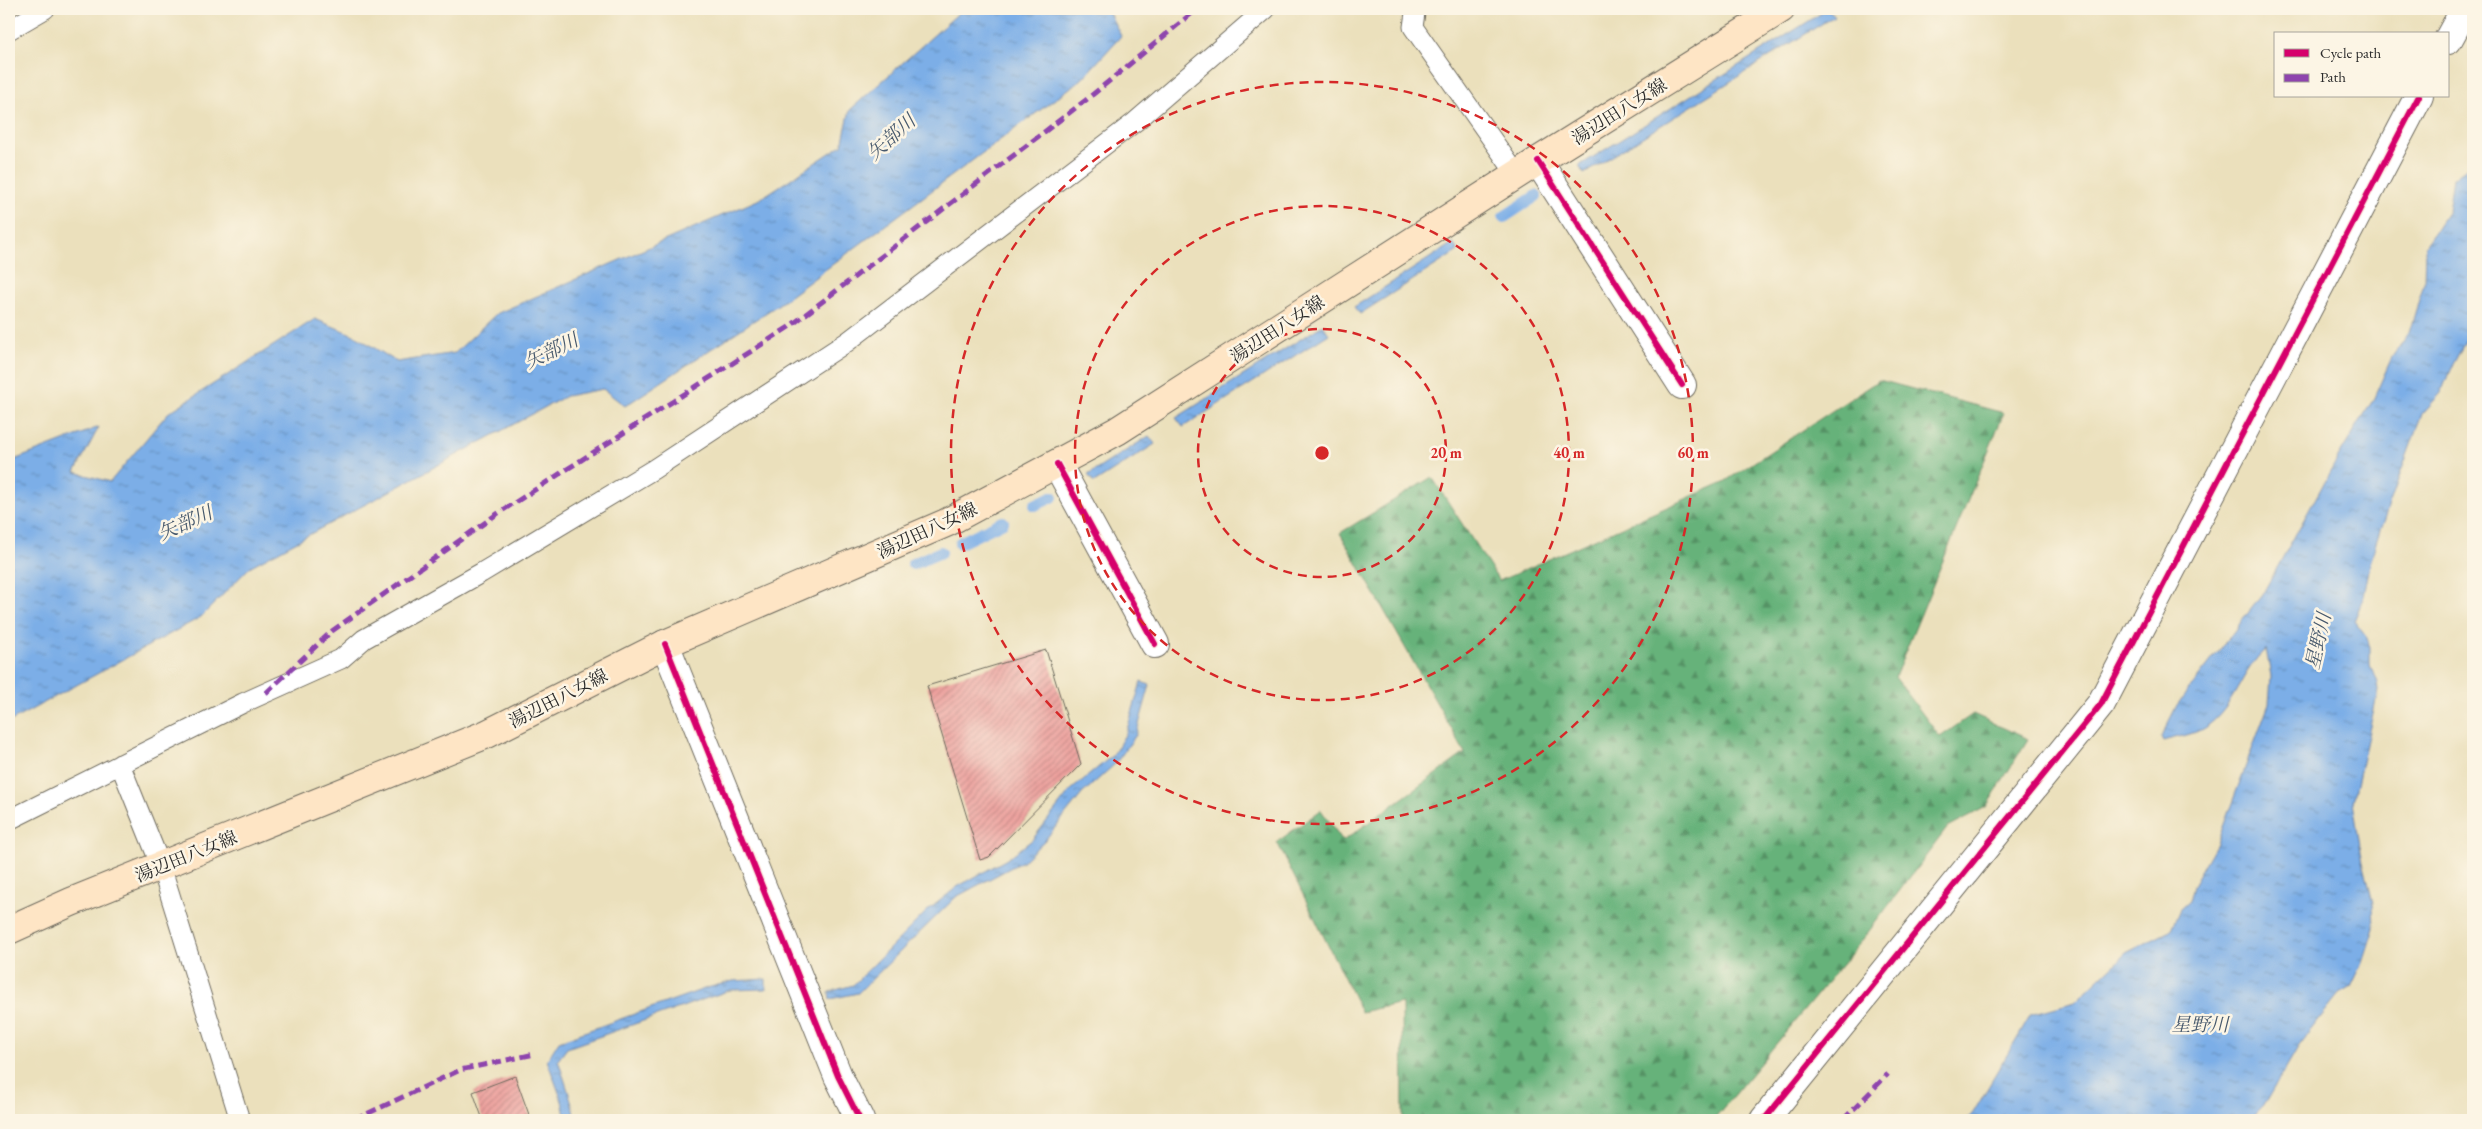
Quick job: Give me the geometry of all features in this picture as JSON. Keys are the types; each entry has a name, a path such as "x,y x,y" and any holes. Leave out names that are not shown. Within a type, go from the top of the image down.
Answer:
{"main road":[{"name":"湯辺田八女線","path":"9,930 71,902 487,734 665,644 946,523 1117,432 1527,168 1781,9"}],"street":[{"path":"2450,36 2464,9"},
{"path":"1764,1120 2101,704 2418,98"},
{"path":"1527,168 1682,384"},
{"path":"1057,464 1155,644"},
{"path":"665,644 835,1067 860,1120"}],"lane":[{"path":"9,30 45,9"},
{"path":"9,820 243,703 341,659 364,639 481,573 645,474 847,342 1135,122 1266,9"},
{"path":"1416,10 1413,27 1527,168"},
{"path":"120,764 161,866 240,1120"}],"green space":[{"path":"1879,380 2004,413 1895,677 1940,737 1973,714 2028,739 1986,807 1948,827 1860,943 1713,1120 1403,1120 1402,1003 1361,1012 1277,842 1321,810 1343,841 1465,753 1340,533 1432,477 1499,581 1724,482"}],"water":[{"name":"矢部川","path":"963,9 1107,9 1121,36 1082,79 782,302 625,406 603,389 566,396 251,566 201,617 9,722 9,462 99,427 75,472 110,482 168,413 315,319 354,335 397,362 455,353 496,314 760,199 842,145 850,110"},
{"path":"1828,9 1834,16 1584,174 1579,166"},
{"name":"星野川","path":"2473,163 2473,327 2450,370 2441,393 2422,414 2380,530 2371,559 2364,596 2354,621 2367,638 2370,648 2370,665 2378,691 2353,802 2361,853 2373,903 2374,928 2363,962 2351,987 2339,994 2301,1042 2265,1104 2249,1120 1966,1120 1973,1113 2031,1014 2075,1002 2126,953 2170,931 2180,909 2189,901 2193,885 2217,843 2269,704 2271,676 2266,649 2250,668 2223,711 2214,720 2204,728 2190,734 2163,741 2161,737 2177,705 2262,595 2339,456 2373,400 2392,357 2409,333 2424,283 2425,246 2448,211 2453,178"},
{"path":"1453,243 1458,251 1360,314 1354,307"},
{"path":"1323,325 1329,334 1183,427 1176,418"},
{"path":"1149,436 1155,444 1094,483 1088,475"},
{"path":"1141,682 1150,685 1136,735 1116,763 1082,794 1045,840 1023,861 956,897 858,993 830,999 829,992 853,985 927,911 957,887 1007,859 1032,840 1071,790 1113,755 1126,733"},
{"path":"766,979 766,989 730,990 567,1048 558,1060 571,1100 575,1120 566,1120 562,1101 547,1060 559,1041 707,988 733,981"}],"building":[{"path":"1046,650 1081,764 989,857 980,860 927,686"},
{"path":"515,1076 531,1120 483,1120 473,1092"}],"waterway":[{"path":"1504,217 1536,196"},
{"path":"1035,505 1052,497"},
{"path":"960,543 1003,522"},
{"path":"913,564 941,552"}],"marked path":[{"path":"266,693 332,631 497,514 789,327 1086,100 1197,9"},
{"path":"354,1120 460,1070 535,1054"},
{"path":"1843,1120 1888,1074"}],"cycle path":[{"path":"1764,1120 2101,704 2418,98"},
{"path":"1538,161 1682,385"},
{"path":"1057,464 1155,644"},
{"path":"665,644 838,1076 860,1120"}]}
